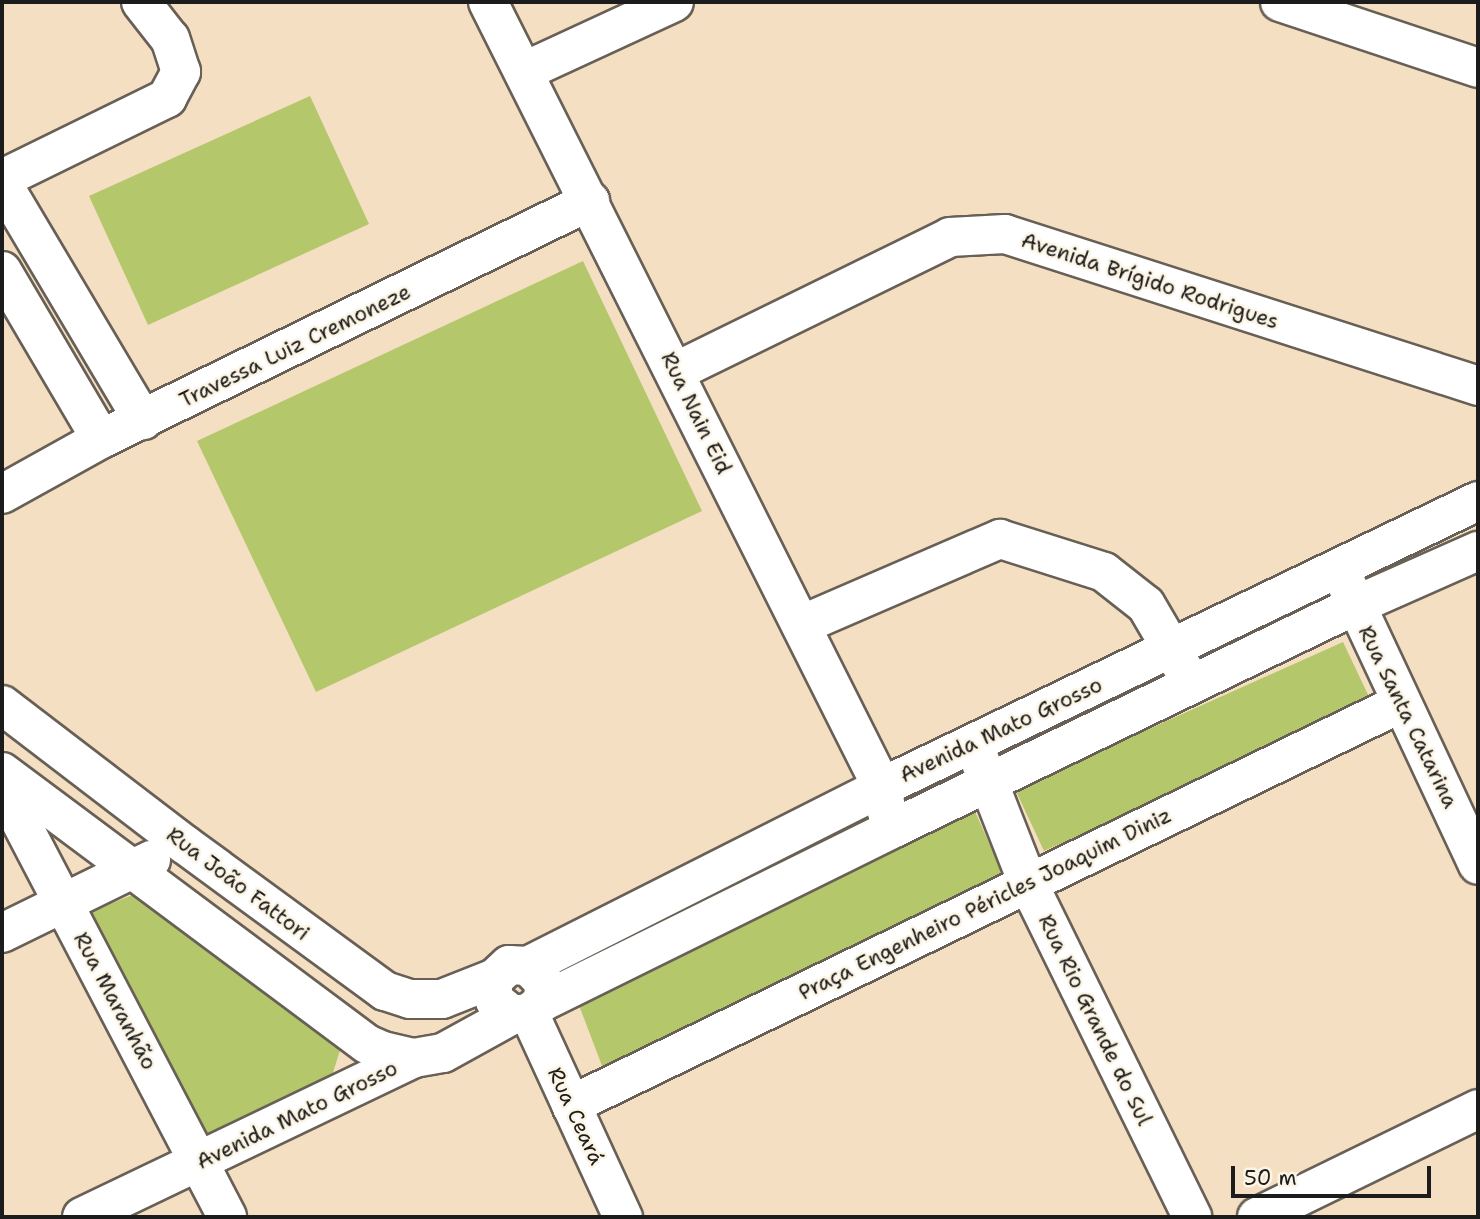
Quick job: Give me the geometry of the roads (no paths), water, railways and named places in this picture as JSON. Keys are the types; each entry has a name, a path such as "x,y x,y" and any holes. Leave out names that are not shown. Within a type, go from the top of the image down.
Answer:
{"street":[{"path":"141,2 170,40 181,72 167,98 2,181 144,420"},
{"name":"Rua Nain Eid","path":"488,2 525,71 882,787 890,830"},
{"path":"525,71 674,2"},
{"path":"1280,2 1478,68"},
{"name":"Travessa Luiz Cremoneze","path":"6,485 590,201"},
{"name":"Avenida Brígido Rodrigues","path":"675,372 950,237 1005,234 1478,386"},
{"path":"2,271 101,439"},
{"name":"Avenida Mato Grosso","path":"511,972 882,787 1478,501"},
{"path":"801,625 1000,539 1104,572 1146,605 1174,648 1192,684"},
{"name":"Avenida Mato Grosso","path":"82,1217 414,1058 443,1053 890,830 1354,606 1478,551"},
{"name":"Rua Santa Catarina","path":"1341,568 1354,606 1478,865"},
{"name":"Praça Engenheiro Péricles Joaquim Diniz","path":"570,1105 1401,703"},
{"name":"Rua João Fattori","path":"2,705 184,844 365,979 385,991 424,1001 442,999 511,972"},
{"name":"Rua Rio Grande do Sul","path":"974,743 1028,883 1192,1217"},
{"path":"2,772 367,1044 383,1051 414,1058 424,1001"},
{"name":"Rua Maranhão","path":"2,786 227,1217"},
{"path":"2,933 184,844"},
{"name":"Rua Ceará","path":"511,972 543,981 528,1010 623,1217"},
{"path":"1257,1217 1478,1110"}]}
